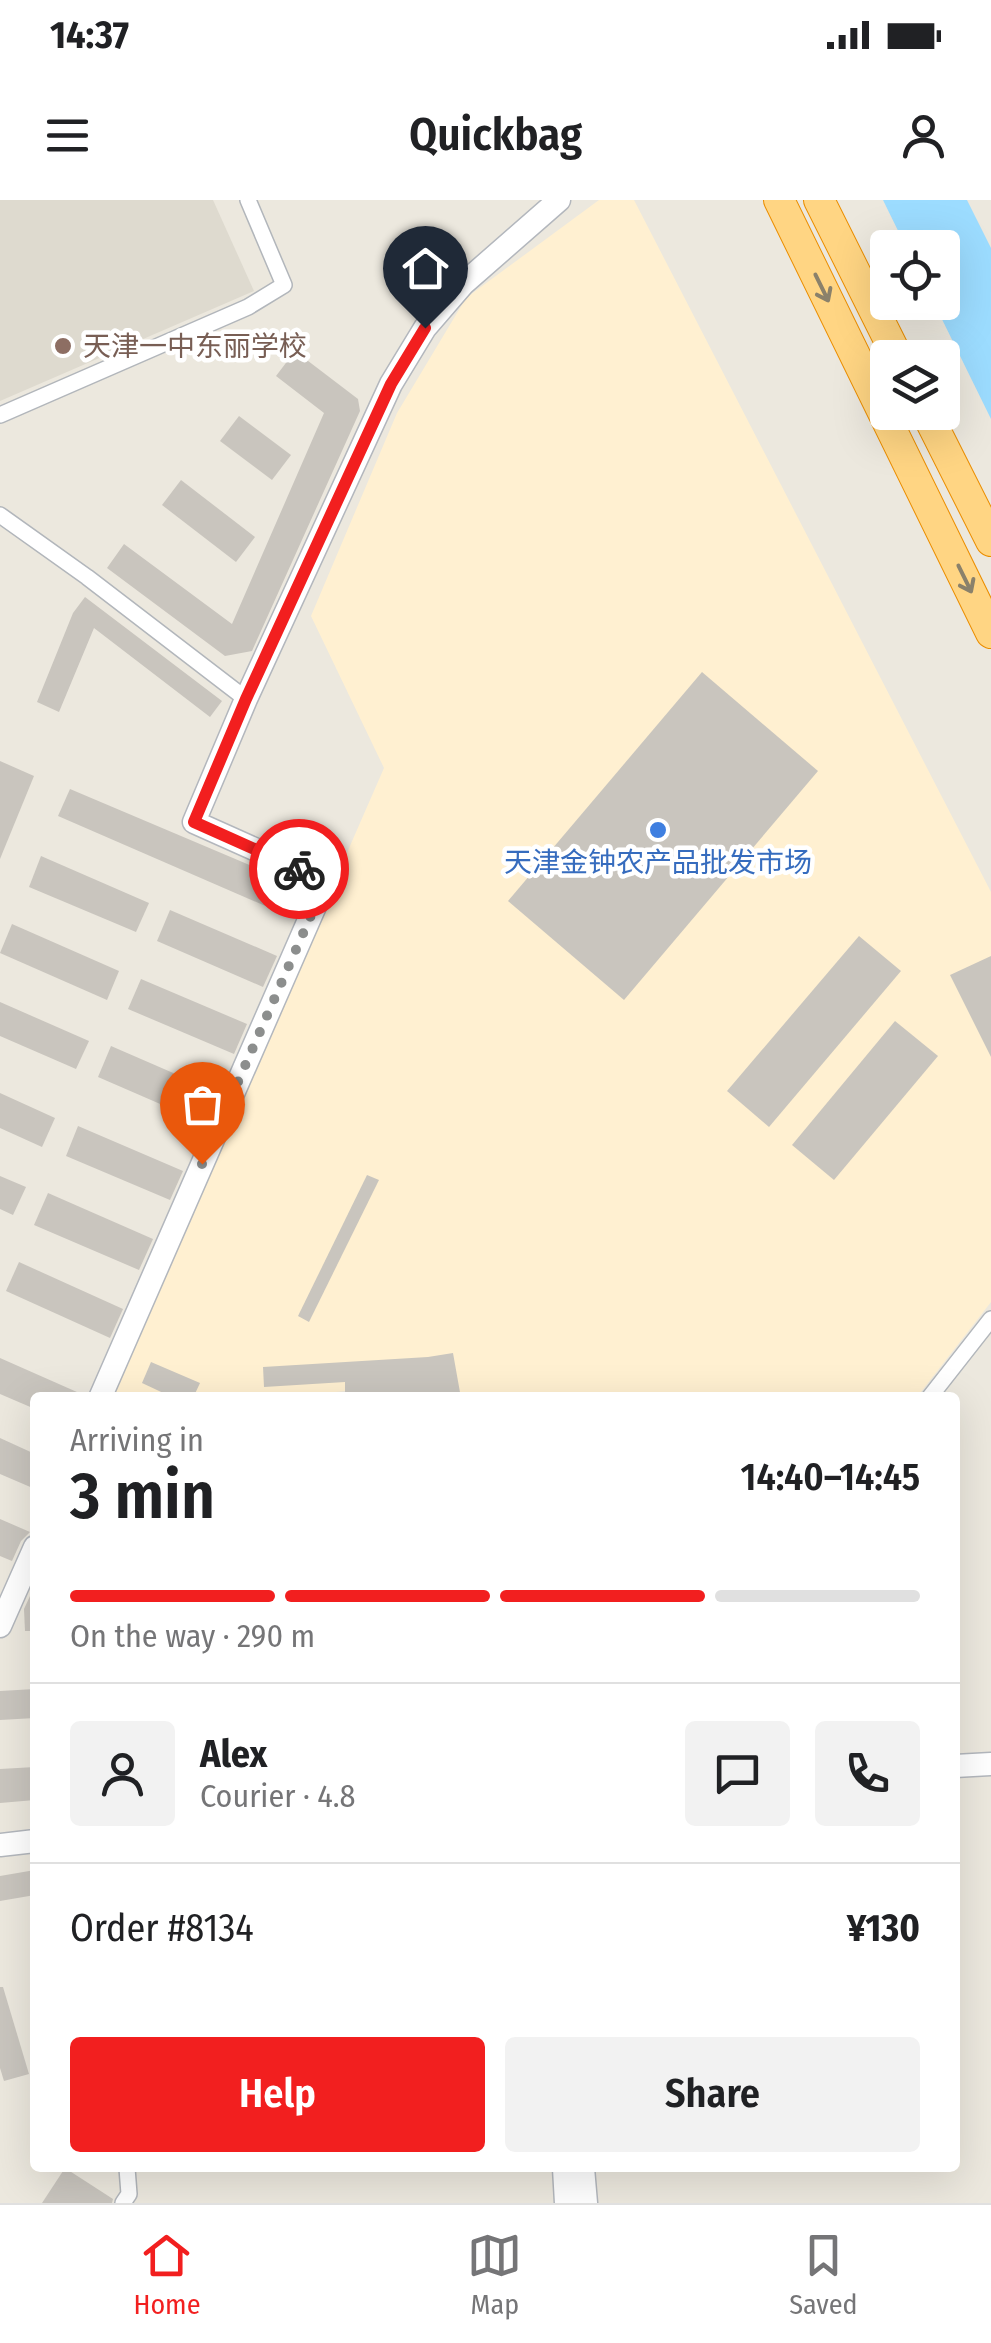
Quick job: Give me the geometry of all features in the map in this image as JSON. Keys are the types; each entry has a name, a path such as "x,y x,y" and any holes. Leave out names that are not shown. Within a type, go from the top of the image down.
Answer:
{"highway":[{"path":"779,200 991,633"},
{"path":"818,200 889,340"},
{"path":"935,430 991,541"}],"street":[{"path":"0,415 248,307 284,285 248,200"},
{"path":"103,1392 326,881 194,822 246,699 391,384 425,328 462,284 559,200"},
{"path":"0,516 88,577 246,699"},
{"path":"934,1392 991,1318"},
{"path":"0,1626 30,1558"},
{"path":"960,1769 991,1767"},
{"path":"0,1834 30,1831"},
{"path":"0,1845 30,1842"},
{"path":"123,2203 129,2194 127,2172"},
{"path":"564,2172 566,2203"},
{"path":"584,2172 586,2203"}],"shaded area":[{"name":"天津一中东丽学校","path":"0,200 213,200 254,291 0,401"},
{"name":"天津金钟农产品批发市场","path":"599,200 634,200 991,892 991,1302 921,1392 426,1392 424,1384 335,1392 112,1392 384,768 311,616 397,413 466,298"}],"water":[{"path":"883,200 967,200 991,248 991,419 960,356 960,340 952,340 942,320 960,320 960,230 898,230"}],"building":[{"path":"295,351 358,399 360,411 252,651 225,656 107,568 124,544 232,624 324,413 276,376"},
{"path":"239,416 291,455 272,480 220,441"},
{"path":"181,480 255,537 236,562 162,505"},
{"path":"85,597 222,701 210,717 94,628 59,712 37,702 73,613"},
{"path":"702,672 818,771 624,1000 508,901"},
{"path":"0,761 34,776 0,859"},
{"path":"70,789 306,889 293,918 58,816"},
{"path":"41,856 149,903 136,932 29,887"},
{"path":"170,910 277,956 263,987 157,941"},
{"path":"12,924 119,971 107,1000 0,953"},
{"path":"859,936 901,971 769,1127 727,1091"},
{"path":"991,956 991,1057 950,975"},
{"path":"141,979 247,1024 234,1054 128,1009"},
{"path":"0,1002 89,1041 76,1069 0,1036"},
{"path":"895,1021 938,1056 834,1180 792,1145"},
{"path":"111,1046 217,1092 204,1123 98,1077"},
{"path":"0,1093 55,1118 42,1147 0,1128"},
{"path":"78,1126 183,1171 170,1200 66,1156"},
{"path":"367,1175 379,1180 309,1322 298,1316"},
{"path":"0,1176 26,1187 13,1215 0,1209"},
{"path":"48,1193 153,1239 139,1270 34,1225"},
{"path":"19,1262 123,1309 110,1338 6,1291"},
{"path":"453,1353 460,1392 345,1392 345,1382 264,1387 263,1367"},
{"path":"0,1358 77,1392 30,1392 30,1407 0,1394"},
{"path":"151,1362 200,1383 196,1392 161,1392 142,1383"},
{"path":"0,1438 30,1452 30,1487 0,1474"},
{"path":"0,1519 30,1532 12,1561 0,1556"},
{"path":"30,1596 30,1631 25,1631 24,1609"},
{"path":"30,1689 30,1718 0,1720 0,1691"},
{"path":"30,1767 30,1800 0,1803 0,1769"},
{"path":"30,1871 30,1896 0,1901 0,1876"},
{"path":"0,1987 29,2074 4,2081 0,2068"},
{"path":"62,2172 71,2172 113,2199 112,2203 42,2203"}],"way so far":[{"path":"202,1164 326,881 299,869"}],"place":[{"name":"天津一中东丽学校","path":"63,346"},
{"name":"天津金钟农产品批发市场","path":"658,830"}],"route":[{"path":"299,869 194,822 246,699 391,384 425,328"}]}
